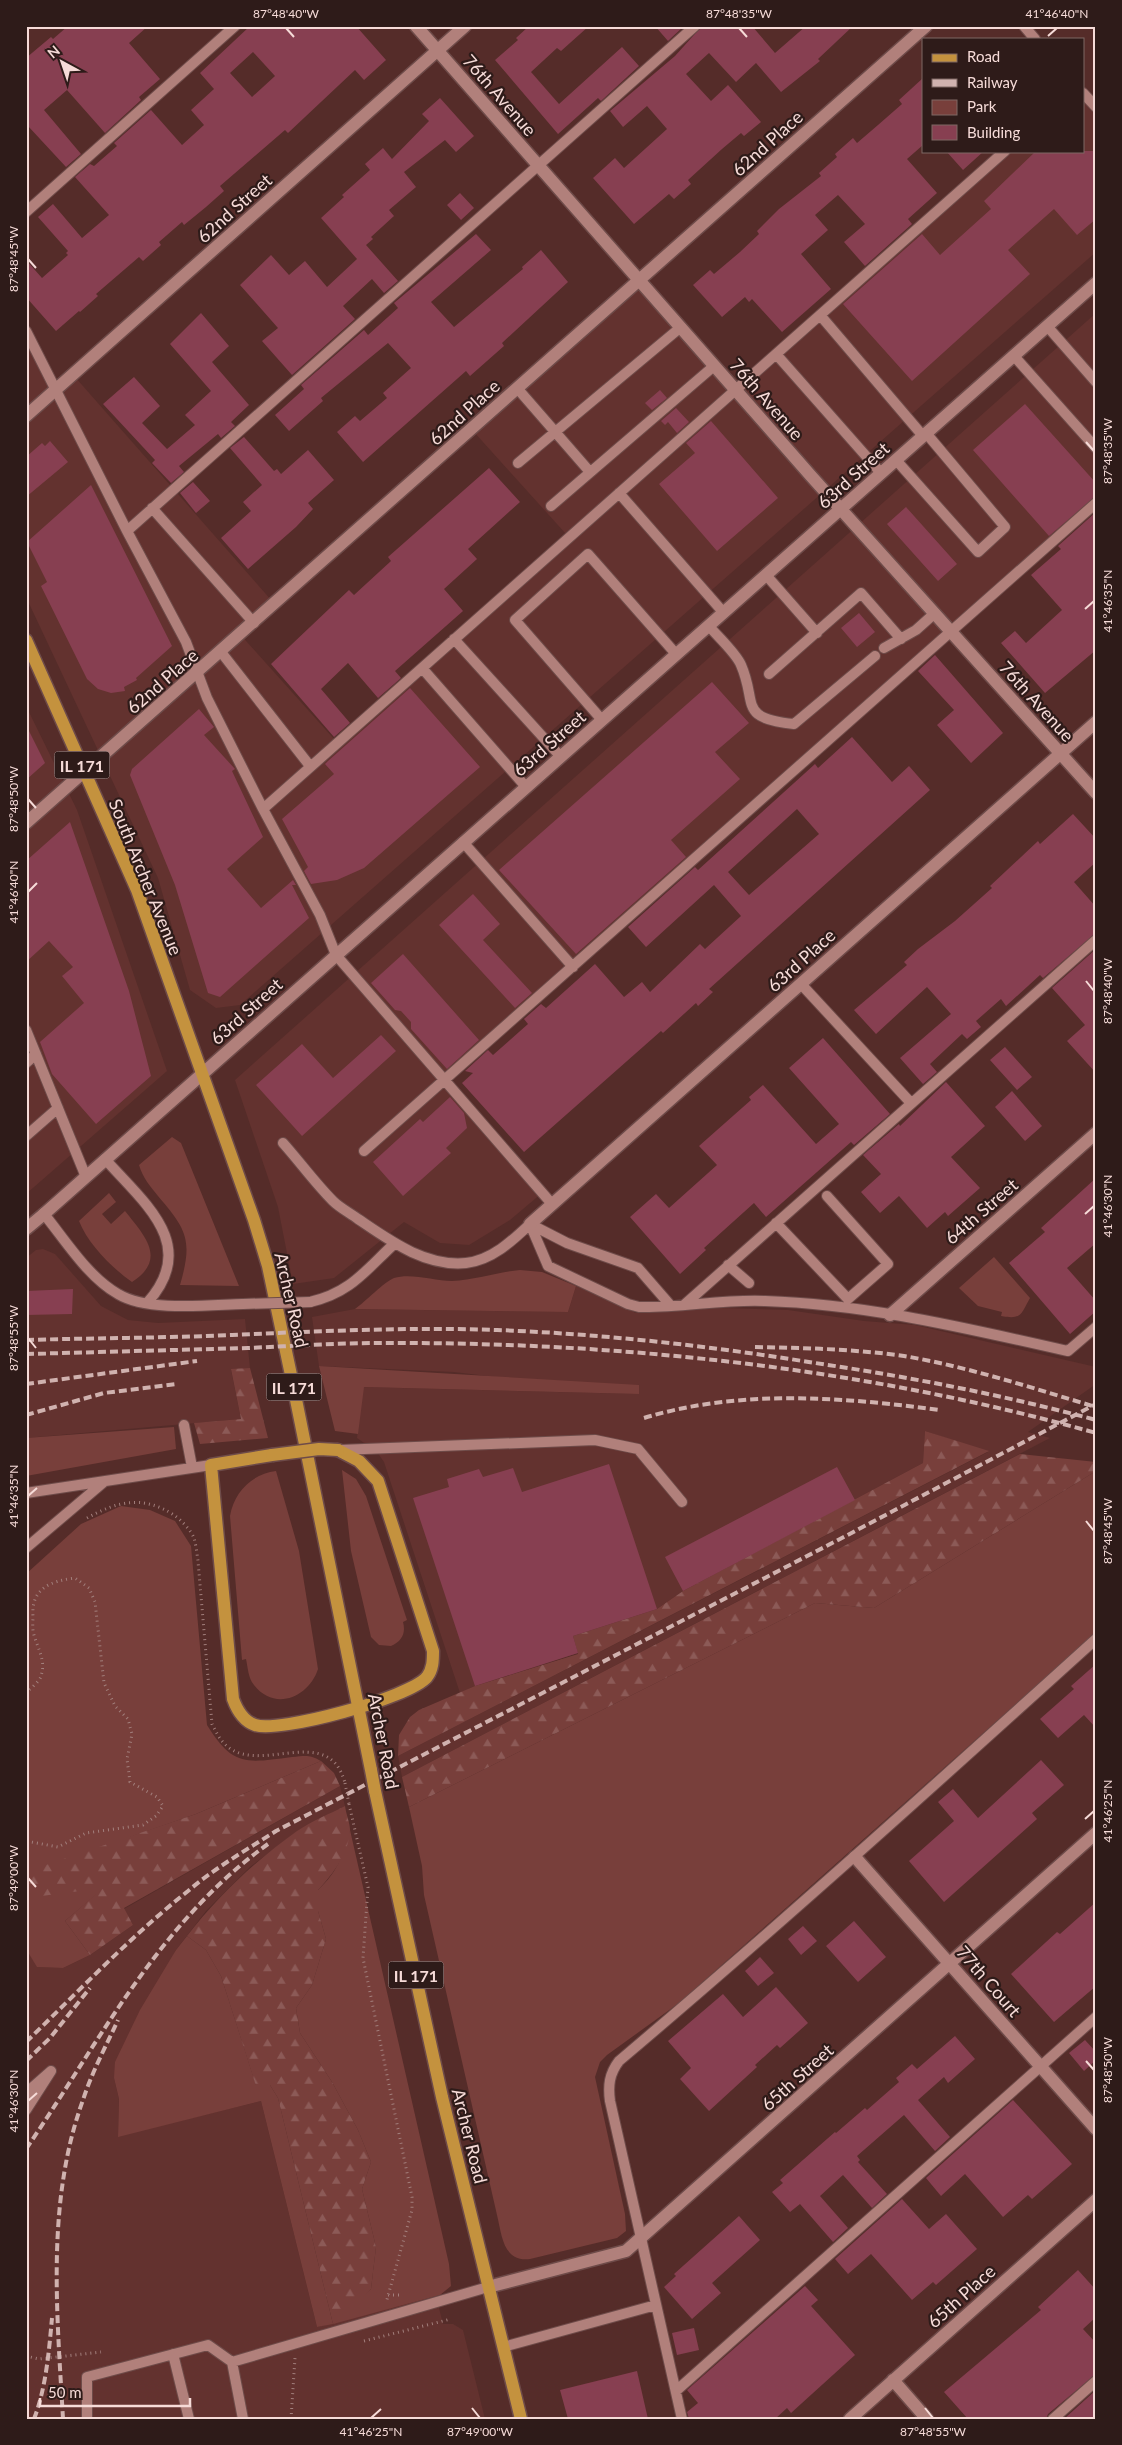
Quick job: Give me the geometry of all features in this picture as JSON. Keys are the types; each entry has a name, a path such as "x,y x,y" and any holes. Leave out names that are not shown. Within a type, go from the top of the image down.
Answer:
{"main road":[{"name":"South Archer Avenue","path":"26,640 142,905 201,1075"},
{"name":"Archer Road","path":"201,1075 254,1220 268,1266 371,1770 442,2097 521,2419"},
{"path":"319,1449 338,1450 359,1460 378,1481 433,1651 433,1664 427,1676 416,1685 398,1694 359,1707 286,1726 267,1727 253,1725 238,1711 230,1682 211,1465 319,1449"}],"street":[{"name":"76th Avenue","path":"416,26 714,366 1096,793"},
{"name":"62nd Street","path":"26,416 465,26"},
{"name":"62nd Place","path":"26,824 198,674 517,388 926,26"},
{"name":"63rd Street","path":"26,1229 1096,283"},
{"name":"63rd Place","path":"530,1224 1096,722"},
{"name":"64th Street","path":"890,1315 1096,1133"},
{"name":"65th Street","path":"488,2287 626,2252 1096,1833"},
{"name":"77th Court","path":"855,1857 1096,2129"},
{"name":"65th Place","path":"850,2419 1096,2200"},
{"path":"893,2380 927,2419"}],"lane":[{"path":"26,212 235,26"},
{"path":"127,531 695,26"},
{"path":"1024,26 1035,38"},
{"path":"1084,94 1096,107"},
{"path":"263,809 1004,152"},
{"path":"820,315 1005,527 978,552 896,460"},
{"path":"1047,326 1096,382"},
{"path":"518,464 681,327"},
{"path":"26,331 127,531 186,642 207,698 263,809 320,915 336,955 552,1204"},
{"path":"776,354 881,473"},
{"path":"1014,356 1096,448"},
{"path":"550,506 714,366"},
{"path":"517,388 590,472"},
{"path":"619,493 723,612"},
{"path":"364,1151 1096,503"},
{"path":"152,508 254,623"},
{"path":"602,720 515,620 588,554 676,654"},
{"path":"766,575 817,633"},
{"path":"769,674 861,593 901,639"},
{"path":"884,648 916,630 935,613"},
{"path":"708,626 741,664 751,707 768,721 794,724 875,656"},
{"path":"454,639 561,757"},
{"path":"221,652 310,766"},
{"path":"422,668 526,787"},
{"path":"464,842 572,967"},
{"path":"684,1305 1096,940"},
{"path":"801,984 912,1103"},
{"path":"26,1030 86,1177"},
{"path":"26,1063 36,1054"},
{"path":"26,1136 58,1108"},
{"path":"283,1143 334,1203 394,1244 424,1257 447,1262 466,1263 489,1256 506,1246 530,1224"},
{"path":"105,1160 151,1211 162,1226 168,1242 170,1255 168,1270 162,1284 147,1303"},
{"path":"776,1223 848,1299 888,1264 827,1196"},
{"path":"44,1214 102,1282 120,1295 147,1303 167,1306 310,1302 331,1297 348,1287 394,1244"},
{"path":"530,1224 548,1266 628,1304 639,1307 732,1300 766,1300 890,1315 952,1326 1068,1352 1096,1327"},
{"path":"530,1224 567,1243 638,1268 672,1306"},
{"path":"728,1265 749,1284"},
{"path":"184,1425 192,1467"},
{"path":"338,1450 595,1440 638,1450 682,1502"},
{"path":"26,1493 211,1465"},
{"path":"26,1548 106,1480"},
{"path":"682,2419 610,2102 609,2079 613,2069 618,2061 692,2000 855,1857 1096,1639"},
{"path":"676,2391 1096,2017"},
{"path":"26,2093 51,2071 26,2110"},
{"path":"232,2362 488,2287"},
{"path":"503,2347 656,2305"},
{"path":"87,2419 86,2378 208,2345 232,2362 243,2419"},
{"path":"173,2354 189,2419"},
{"path":"1053,2419 1096,2381"}],"path":[{"path":"84,1519 109,1506 138,1502 160,1507 180,1520 194,1536 212,1724 222,1742 238,1752 253,1756 300,1751 316,1753 332,1760 342,1772 368,1887 363,1958 412,2197 412,2210 383,2318"},
{"path":"26,1693 41,1677 43,1658 34,1633 32,1610 36,1594 46,1585 58,1580 74,1578 89,1588 96,1602 104,1683 115,1706 128,1718 132,1734 127,1759 130,1782 157,1797 163,1806 156,1816 142,1825 86,1833 58,1847 26,1841"},
{"path":"359,2342 450,2319"},
{"path":"26,2356 39,2359 101,2352"},
{"path":"291,2419 294,2359 304,2356"}],"shaded area":[{"path":"1084,97 1096,110 1096,252 240,1005 216,1008 190,990 158,878 26,597 26,335 56,395 75,377 272,601 238,632 334,739 566,534 474,432 645,280 736,386 1001,152 1084,152"},
{"path":"1096,313 1096,504 444,1081 542,1193 510,1220 469,1245 440,1243 404,1222 334,1278 293,1284 278,1207 235,1080"},
{"path":"26,706 77,810 167,1071 26,1194"},
{"path":"43,1249 55,1254 101,1306 128,1320 158,1323 245,1319 250,1368 231,1370 241,1419 26,1438 26,1258 36,1250"},
{"path":"576,1286 636,1313 722,1308 788,1310 864,1321 915,1325 1096,1367 1096,1384 1028,1432 1050,1438 402,1777 398,1756 988,1452 925,1431 923,1463 683,1591 657,1609 573,1636 578,1653 475,1686 460,1693 384,1462 377,1452 357,1438 363,1387 639,1394 454,1372 319,1366 312,1317 355,1309 568,1312"},
{"path":"340,1786 345,1806 299,1830 250,1867 206,1911 176,1950 114,2078 119,2099 118,2136 261,2101 317,2327 436,2296 443,2324 453,2324 463,2330 485,2419 26,2419 26,1949 38,1967 63,1968 90,1955 133,1925 124,1909"}],"green space":[{"path":"172,1137 181,1143 239,1286 180,1285 186,1257 185,1236 176,1218 147,1182 139,1165"},
{"path":"109,1193 116,1202 102,1214 111,1224 125,1211 145,1238 149,1247 151,1256 149,1265 132,1282 94,1247 79,1221"},
{"path":"994,1257 1030,1298 1022,1312 1017,1316 1001,1316 1002,1312 978,1306 959,1288"},
{"path":"520,1270 542,1272 576,1286 568,1312 355,1309 394,1278 408,1276 452,1281"},
{"path":"319,1366 639,1385 639,1394 364,1387 358,1434 335,1431"},
{"path":"250,1368 268,1438 200,1444 194,1423 241,1419 231,1369"},
{"path":"174,1427 176,1449 26,1476 26,1438"},
{"path":"925,1431 989,1451 398,1756 399,1735 410,1717 419,1710 475,1686 578,1654 573,1636 657,1609 683,1591 923,1463"},
{"path":"1020,1454 1096,1462 1096,1471 874,1608 815,1603 409,1807 402,1777"},
{"path":"342,1470 356,1479 366,1496 407,1620 403,1622 404,1630 402,1636 398,1642 391,1646 379,1645 371,1637 351,1551"},
{"path":"276,1471 299,1551 318,1669 314,1679 307,1687 290,1698 281,1699 272,1698 262,1693 254,1685 249,1676 246,1659 242,1660 230,1516 235,1499 245,1486 259,1476"},
{"path":"1096,1471 1096,1633 679,2003 600,2062 595,2077 625,2214 626,2231 617,2238 530,2259 521,2259 514,2256 505,2246 500,2231 424,1895 422,1866 409,1807 815,1603 874,1608"},
{"path":"121,1506 150,1510 175,1521 191,1546 207,1725 216,1739 225,1749 242,1759 252,1761 307,1756 321,1761 196,1814 130,1837 104,1888 65,1921 90,1955 63,1968 37,1967 26,1949 26,1574 81,1524"},
{"path":"321,1761 334,1773 340,1786 124,1908 133,1925 90,1955 65,1921 103,1888 26,1898 31,1870 196,1814"},
{"path":"345,1806 350,1830 347,1847 334,1870 318,1890 318,1911 326,1939 312,1985 296,2008 300,2033 332,2082 358,2130 371,2162 362,2189 376,2247 371,2289 351,2311 333,2324 278,2098 270,2085 256,2086 221,1976 206,1950 187,1936 224,1893 266,1854 303,1827"},
{"path":"350,1830 449,2264 451,2286 440,2295 333,2324 371,2289 376,2247 362,2189 371,2162 358,2130 332,2082 300,2033 296,2008 312,1985 326,1939 318,1911 318,1890 339,1863"},
{"path":"187,1936 206,1950 221,1976 256,2085 270,2085 278,2098 333,2324 317,2327 261,2101 118,2137 119,2099 114,2078 115,2062 140,2010 176,1950"}],"building":[{"path":"68,26 148,26 129,43 160,79 139,97 141,100 105,133 67,90 44,110 81,154 66,167 28,126 26,128 26,58 51,37 53,39"},
{"path":"250,26 356,26 386,60 364,80 355,70 288,133 285,130 220,186 224,191 206,207 184,225 182,222 159,242 161,245 143,261 139,257 96,294 98,296 56,331 26,297 26,260 42,278 68,255 66,253 68,251 38,217 53,204 82,238 109,215 75,177 90,164 94,166 117,146 114,143 151,110 182,145 204,125 191,110 214,89 200,73","holes":["253,52 275,76 252,97 230,73"]},
{"path":"529,26 589,26 561,51 557,48 531,72 559,104 622,47 639,66 601,101 598,98 558,134 495,60 518,40 516,38"},
{"path":"655,26 684,26 668,41"},
{"path":"702,26 752,26 775,53 806,26 853,26 818,59 820,61 781,92 756,63 736,82 709,53 686,74 711,101 728,85 761,122 744,136 741,133 722,149 688,180 691,184 674,199 669,194 634,224 593,178 615,158 624,168 667,129 647,106 623,127 610,111 675,56"},
{"path":"922,79 922,146 907,159 937,193 908,219 912,224 865,266 844,242 865,224 838,195 815,215 828,230 801,254 831,289 782,332 752,299 749,302 745,297 722,317 693,285 710,270 714,274 740,252 759,234 757,231 779,209 821,176 819,173 837,157 835,154 853,138 857,143 902,104 899,100"},
{"path":"440,98 474,136 456,152 445,140 404,172 416,187 389,210 394,216 371,237 373,239 366,245 398,281 384,293 372,279 343,306 355,319 292,375 262,341 278,328 240,285 271,255 289,275 305,261 327,287 357,259 321,218 344,197 342,195 370,170 365,164 383,148 392,159 429,121 422,114"},
{"path":"1096,151 1096,219 1077,235 1054,209 1008,250 1030,274 912,381 843,304 922,234 940,255 991,209 984,201 1035,152"},
{"path":"947,152 983,152 963,170"},
{"path":"460,193 474,208 461,220 447,205"},
{"path":"476,234 491,250 431,302 454,327 523,269 522,267 541,250 568,282 502,343 504,346 470,376 466,371 363,462 337,432 355,416 360,421 387,398 383,393 411,368 388,343 321,398 323,401 289,431 275,415 304,389 301,385 364,330 368,335 398,308 394,303"},
{"path":"201,313 229,346 212,362 249,405 231,422 235,426 221,438 218,434 179,466 184,472 171,483 152,463 155,460 103,404 134,377 160,406 142,423 167,449 195,425 185,415 211,391 170,344"},
{"path":"660,390 667,398 652,410 645,403"},
{"path":"1025,404 1096,483 1096,496 1049,536 973,450"},
{"path":"676,408 689,422 677,433 668,422 665,425 661,421"},
{"path":"711,421 778,498 717,551 659,484 695,453 686,443"},
{"path":"244,437 274,471 277,469 281,474 308,450 334,480 308,503 313,509 296,527 248,569 221,538 251,511 243,502 262,485 230,448"},
{"path":"50,441 68,462 26,497 26,457 42,443 45,446"},
{"path":"489,468 520,502 468,549 477,559 444,589 463,611 395,671 401,678 378,698 348,663 321,689 350,723 334,737 271,664 349,590 354,595 391,561 388,557"},
{"path":"193,482 210,501 196,513 180,493"},
{"path":"91,485 172,646 136,678 137,680 124,687 125,691 111,693 98,689 87,679 41,586 47,582 27,542"},
{"path":"906,507 957,564 938,581 887,524"},
{"path":"1096,512 1096,650 1045,693 1001,643 1015,631 1026,643 1062,610 1031,575 1061,549 1058,546"},
{"path":"859,613 875,632 857,647 841,628"},
{"path":"935,655 1003,733 971,763 937,725 954,710 918,671"},
{"path":"712,682 749,723 715,752 740,779 671,840 686,857 576,954 499,870"},
{"path":"410,688 480,767 364,868 337,880 311,884 304,871 308,867 282,819 334,774 325,764"},
{"path":"199,709 214,727 204,735 235,769 232,771 263,837 227,869 261,908 293,880 296,885 292,885 309,918 220,997 208,993 175,885 130,775 132,769"},
{"path":"26,725 45,763 26,780"},
{"path":"852,737 892,782 909,766 930,790 709,989 713,992 698,1006 696,1003 663,1033 661,1031 524,1152 462,1083 473,1073 465,1071 488,1050 493,1055 528,1024 524,1019 541,1004 546,1008 595,964 624,997 642,982 650,992 700,944 705,949 741,916 714,885 646,947 628,927 695,867 698,870 815,764 818,768","holes":["797,809 819,834 749,895 728,872"]},
{"path":"1073,814 1096,839 1096,862 1074,882 1096,907 1096,933 1043,978 1040,975 1006,1006 1001,999 976,1021 981,1027 967,1039 962,1034 930,1064 937,1072 923,1084 900,1058 951,1014 927,987 876,1034 854,1010 907,965 904,962 918,949 955,921 992,888 990,886 1038,841 1040,844"},
{"path":"70,822 129,991 151,1076 96,1124 52,1074 40,1042 84,1003 62,976 73,967 49,941 26,962 26,861"},
{"path":"473,894 500,924 483,940 532,993 515,1008 439,925"},
{"path":"1096,949 1096,1073 1067,1041 1085,1025 1052,988"},
{"path":"403,954 479,1040 447,1069 411,1029 411,1022 401,1011 395,1010 371,983"},
{"path":"381,1035 396,1051 302,1136 256,1085 302,1044 333,1078"},
{"path":"823,1038 890,1114 854,1145 851,1142 766,1217 754,1203 704,1248 706,1250 680,1274 630,1217 656,1194 669,1208 717,1165 699,1146 751,1100 749,1097 763,1085 816,1144 839,1124 789,1068"},
{"path":"1005,1047 1032,1077 1017,1090 990,1060"},
{"path":"946,1082 985,1126 951,1157 980,1188 948,1216 945,1212 927,1228 899,1196 880,1213 861,1192 881,1174 863,1155 899,1124 900,1126"},
{"path":"1012,1091 1042,1126 1025,1141 995,1107"},
{"path":"450,1097 464,1113 467,1128 446,1148 451,1153 403,1196 373,1162 420,1119 423,1122"},
{"path":"1096,1178 1096,1243 1067,1268 1096,1301 1096,1311 1070,1334 1009,1263 1045,1232 1041,1228"},
{"path":"73,1289 72,1314 26,1315 26,1291"},
{"path":"609,1464 657,1609 573,1636 578,1653 475,1686 413,1498 449,1487 447,1479 479,1469 483,1477 513,1468 522,1492"},
{"path":"837,1467 855,1500 683,1591 665,1557"},
{"path":"1096,1664 1096,1728 1084,1715 1058,1738 1040,1719 1074,1689 1071,1686"},
{"path":"1041,1760 1064,1785 1032,1813 1037,1819 944,1902 909,1861 954,1821 938,1802 953,1789 978,1818"},
{"path":"1096,1902 1096,1986 1054,2022 1011,1974 1057,1932 1060,1934"},
{"path":"854,1921 886,1957 858,1982 826,1946"},
{"path":"803,1926 817,1941 801,1955 788,1939"},
{"path":"760,1957 774,1973 758,1986 745,1971"},
{"path":"776,1987 808,2023 780,2048 777,2045 755,2065 757,2067 709,2111 680,2079 691,2068 668,2041 723,1994 743,2017"},
{"path":"955,2036 975,2059 948,2083 944,2077 918,2100 950,2137 935,2151 904,2115 857,2156 860,2160 858,2162 887,2194 872,2208 843,2175 820,2196 848,2228 833,2242 800,2204 790,2212 772,2192 783,2183 780,2180 835,2132 865,2108 867,2110 899,2082 896,2078 912,2064 917,2069"},
{"path":"1085,2040 1096,2052 1096,2060 1084,2071 1069,2053"},
{"path":"1013,2100 1072,2164 1032,2199 1028,2195 1003,2217 965,2174 941,2196 926,2178"},
{"path":"902,2199 929,2229 946,2214 977,2249 936,2285 933,2282 912,2300 871,2254 848,2274 835,2259"},
{"path":"739,2216 760,2240 712,2283 721,2293 692,2319 664,2287 676,2276 674,2274"},
{"path":"1078,2270 1096,2290 1096,2317 1083,2329 1096,2343 1096,2374 1048,2414 1046,2419 968,2419 944,2392 1041,2310 1038,2307"},
{"path":"805,2286 818,2300 811,2306 855,2355 791,2413 787,2408 775,2419 689,2419 687,2412 698,2403 687,2390"},
{"path":"694,2328 699,2350 677,2355 672,2333"},
{"path":"637,2371 648,2419 568,2419 560,2390"},
{"path":"1096,2390 1096,2419 1064,2419"}],"railway":[{"path":"26,1340 180,1337 398,1329 464,1329 577,1334 696,1346 851,1368 991,1395 1096,1420"},
{"path":"26,1354 383,1343 473,1344 653,1354 742,1363 921,1391 1009,1410 1096,1433"},
{"path":"755,1347 848,1350 904,1356 976,1372 1096,1407"},
{"path":"26,1384 197,1361"},
{"path":"26,1415 104,1393 176,1384"},
{"path":"644,1418 680,1409 754,1399 828,1399 940,1410"},
{"path":"26,2042 125,1946 167,1909 209,1875 276,1831 840,1539 1096,1404"},
{"path":"26,2149 106,2026 163,1946 195,1909 229,1875 268,1844"},
{"path":"26,2061 50,2038 90,1988"},
{"path":"63,2419 57,2298 57,2258 63,2178 71,2139 87,2090 118,2020"},
{"path":"34,2419 44,2382 52,2318"}]}
